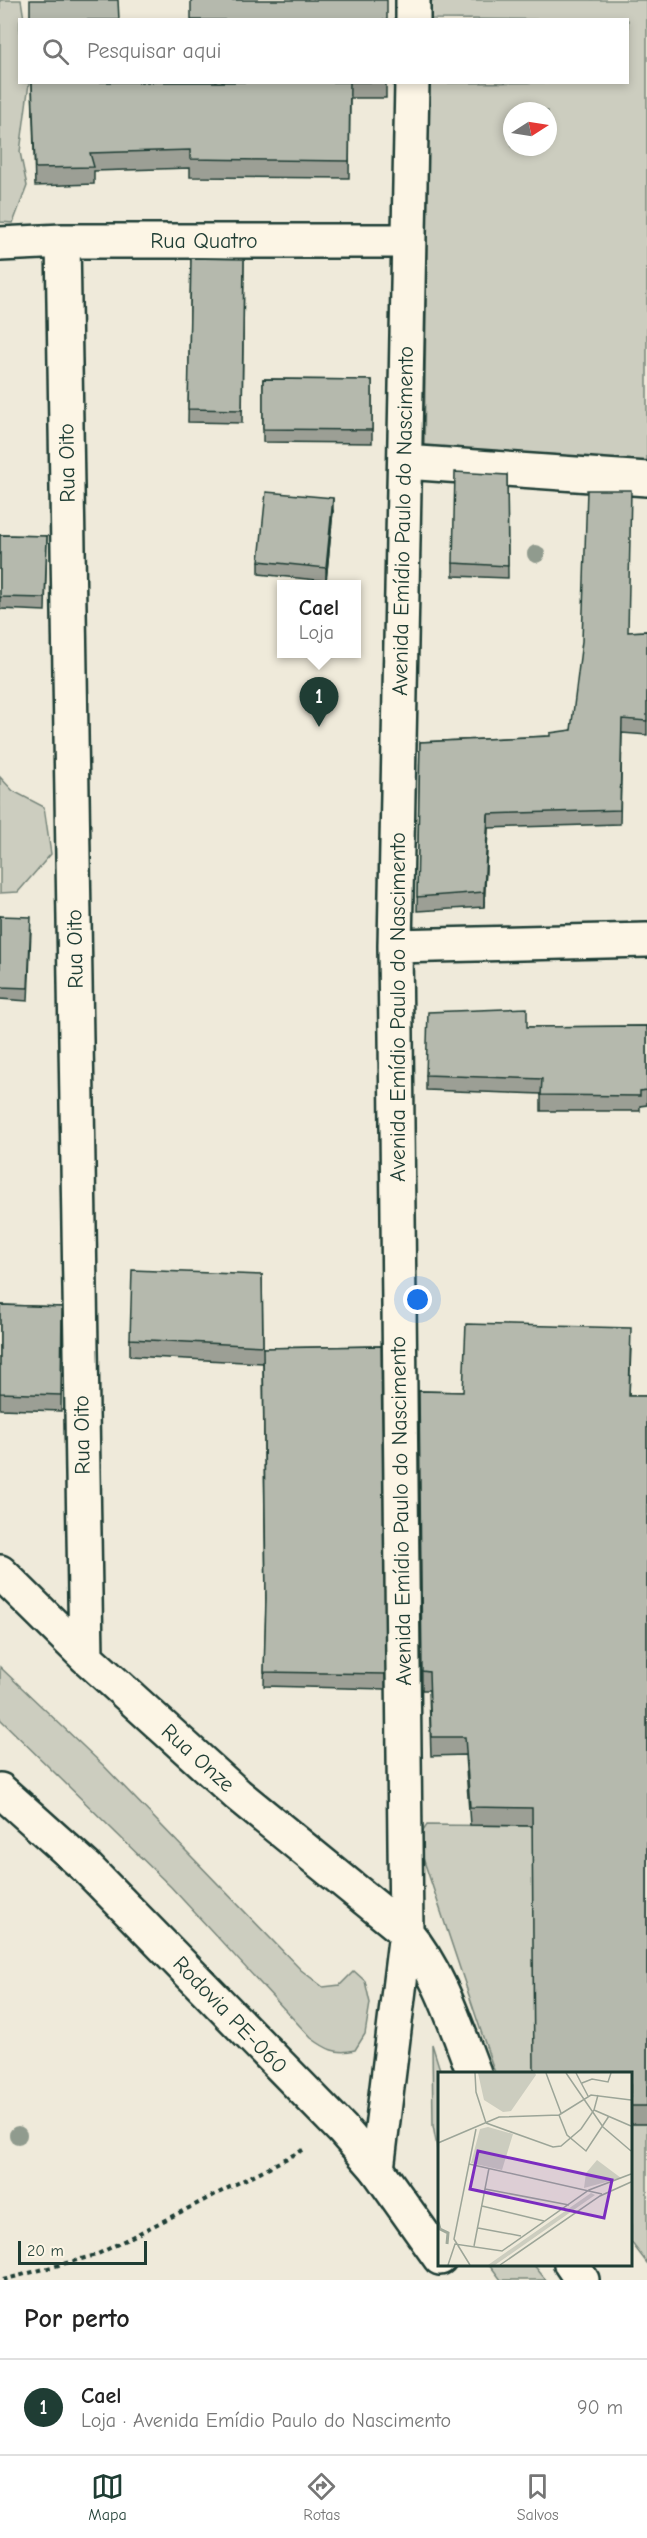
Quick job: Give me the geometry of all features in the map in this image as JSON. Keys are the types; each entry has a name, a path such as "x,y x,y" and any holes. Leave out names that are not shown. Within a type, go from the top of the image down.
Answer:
{"street":[{"path":"413,0 413,18"},
{"name":"Avenida Emídio Paulo do Nascimento","path":"377,2169 406,1932 395,946 412,84"},
{"name":"Rua Quatro","path":"0,244 408,241"},
{"name":"Rua Oito","path":"63,242 86,1657"},
{"path":"405,462 647,479"},
{"path":"395,946 647,940"},
{"name":"Rua Onze","path":"0,1572 86,1657 238,1795 406,1932 425,1957 439,1984 474,2072"},
{"name":"Rodovia PE-060","path":"0,1790 87,1868 343,2130 377,2169 438,2255"},
{"path":"445,2265 456,2280"},
{"path":"572,2265 582,2280"}],"path":[{"path":"3,2280 96,2256 343,2130"}],"shaded area":[{"path":"0,0 21,0 24,18 18,18 18,84 29,84 20,152 27,186 13,223 0,222"},
{"path":"431,0 647,0 647,475 424,458 429,84 629,84 629,18 430,18"},
{"path":"0,777 13,791 44,807 51,854 18,892 0,893"},
{"path":"0,1667 103,1765 301,1970 323,1987 340,1985 354,1971 365,1981 370,2003 365,2034 355,2050 342,2052 331,2050 311,2038 171,1887 0,1719"},
{"path":"427,1825 647,1827 647,2263 632,2243 632,2072 495,2072 417,1840"},
{"path":"432,2044 441,2072 438,2072 438,2152 433,2126"},
{"path":"490,2265 534,2265 546,2280 501,2280"}],"building":[{"path":"30,0 118,0 119,18 30,18"},
{"path":"191,0 387,0 387,18 191,18"},
{"path":"32,84 350,84 349,161 190,159 190,150 90,153 94,167 35,168"},
{"path":"191,258 244,259 242,410 188,409"},
{"path":"263,379 372,380 372,430 263,429"},
{"path":"455,472 507,475 508,566 453,563"},
{"path":"587,490 631,490 628,632 647,631 647,721 622,719 620,810 488,814 484,892 417,897 420,742 550,736 550,733 571,730 582,641"},
{"path":"266,492 333,498 326,568 259,561"},
{"path":"0,535 47,536 45,598 0,597"},
{"path":"0,916 31,917 28,988 0,987"},
{"path":"527,1008 527,1027 647,1026 647,1090 640,1091 640,1096 541,1095 542,1079 426,1075 428,1012"},
{"path":"132,1270 262,1275 263,1346 130,1339"},
{"path":"0,1305 62,1307 61,1395 0,1393"},
{"path":"466,1324 631,1328 629,1396 647,1396 647,2106 632,2106 632,2072 534,2072 532,1808 470,1807 465,1737 431,1737 429,1672 422,1671 419,1391 463,1392"},
{"path":"381,1346 385,1674 264,1672 266,1598 263,1348"}],"place":[{"name":"Cael","path":"319,727"}]}
